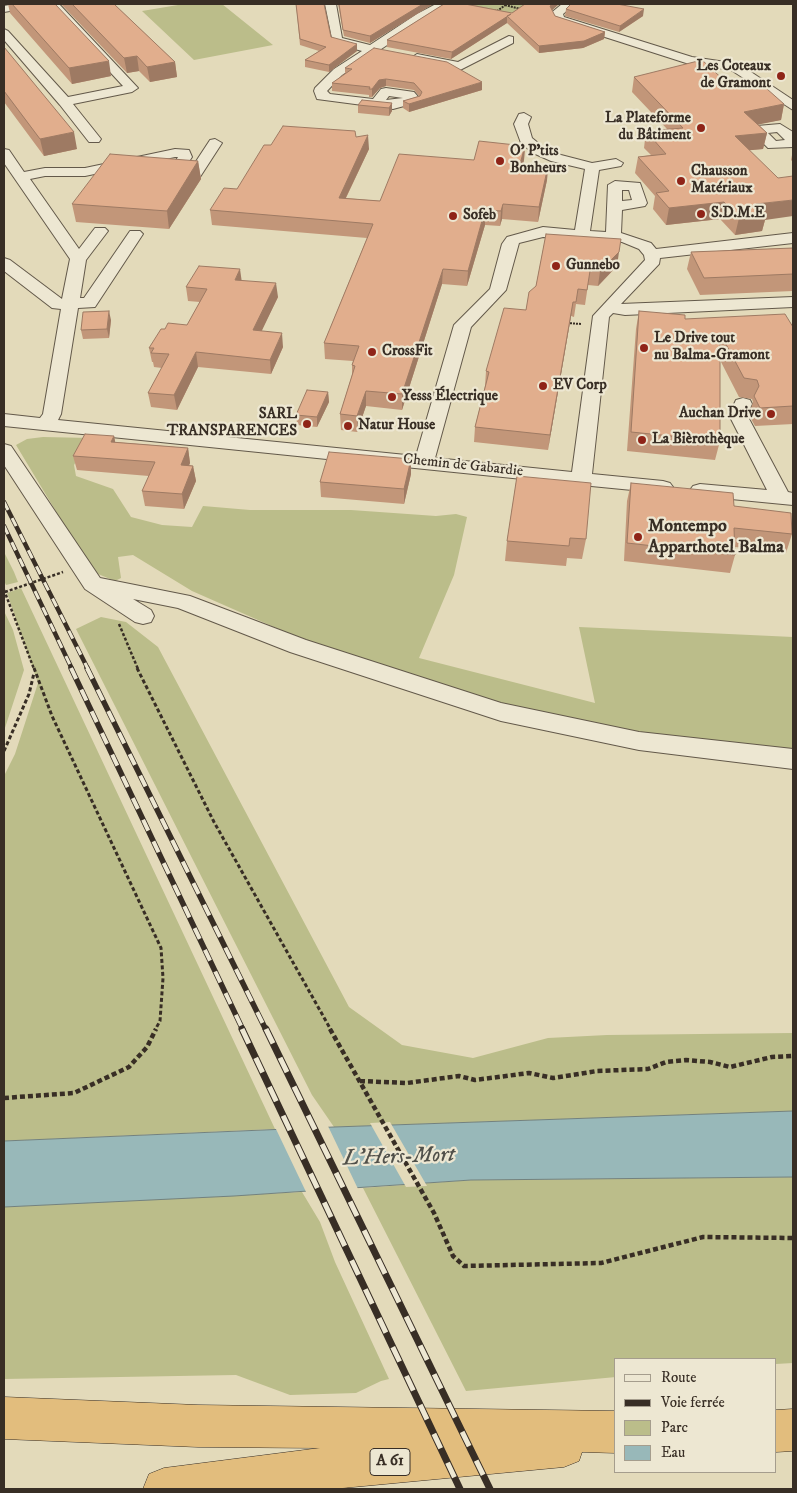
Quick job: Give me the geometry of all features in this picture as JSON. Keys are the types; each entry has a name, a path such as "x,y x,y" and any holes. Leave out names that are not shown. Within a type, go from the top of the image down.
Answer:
{"highway":[{"path":"4,1418 198,1426 614,1432"},
{"path":"777,1431 793,1430"},
{"name":"A 61","path":"164,1489 349,1466 614,1442"}],"street":[{"path":"4,8 33,4"},
{"path":"53,4 132,88 64,102"},
{"path":"330,4 336,40 389,53"},
{"path":"376,103 329,98 320,94 320,91 338,72 371,49 444,4"},
{"path":"569,4 556,13 556,16 563,20 690,60 736,67 791,101"},
{"path":"4,32 94,139"},
{"path":"406,56 460,66 509,40"},
{"path":"524,116 521,124 526,140 538,150 592,170"},
{"path":"793,139 780,128 757,130 773,145 793,143"},
{"path":"110,167 195,174 215,143"},
{"path":"4,153 78,259"},
{"path":"21,177 45,172 85,172 175,153 184,153 185,156 175,172"},
{"path":"526,158 592,170 616,163"},
{"path":"582,235 592,170"},
{"path":"613,237 615,207"},
{"path":"46,424 52,414 72,304 78,259 90,248 100,231"},
{"path":"424,461 463,325 498,290 508,247 513,240 535,233 613,237 635,241 652,254 653,261 608,307 602,316 599,326 580,478"},
{"path":"4,264 58,304 90,303 135,234"},
{"path":"652,254 793,238"},
{"path":"608,307 625,310 793,302"},
{"path":"743,404 738,415 778,492 786,499"},
{"name":"Chemin de Gabardie","path":"7,426 46,424 786,499"},
{"path":"4,450 87,575 143,616"},
{"path":"87,575 182,601 298,646 418,687 501,712 639,741 793,759"}],"path":[{"path":"489,9 497,11 505,4 556,16"},
{"path":"560,322 599,326"},
{"path":"4,1098 74,1093 103,1081 129,1067 147,1047 160,1022 163,978 161,948 34,673 4,591 87,575"},
{"path":"115,618 154,703 214,822 434,1213 454,1256 464,1266 601,1263 703,1238 793,1238"},
{"path":"4,751 29,694 34,673"},
{"path":"360,1081 407,1083 459,1076 475,1080 529,1073 553,1078 597,1071 648,1069 666,1062 686,1060 710,1062 730,1067 772,1057 793,1056"}],"green space":[{"path":"184,4 222,4 273,45 194,60 142,11"},
{"path":"460,4 544,4 539,20"},
{"path":"43,437 90,438 74,465 76,476 113,489 131,517 162,525 192,527 203,506 250,510 351,510 436,516 456,514 467,517 454,575 419,658 595,703 579,627 793,637 793,749 641,732 476,698 324,649 192,591 133,555 118,557 121,578 115,581 98,574 75,543 16,445 27,439"},
{"path":"4,552 18,582 6,585 4,581"},
{"path":"21,588 275,1129 4,1141 4,776 15,754 38,683 7,593"},
{"path":"4,611 13,630 24,670 4,731"},
{"path":"101,617 126,622 158,647 349,1007 402,1045 473,1058 548,1038 607,1035 793,1033 793,1111 334,1127 312,1095 76,629"},
{"path":"793,1177 793,1363 777,1364 777,1358 614,1358 614,1377 466,1391 363,1188 471,1180"},
{"path":"302,1192 320,1222 335,1262 389,1379 356,1393 290,1395 236,1375 4,1379 4,1207"}],"water":[{"name":"L'Hers-Mort","path":"793,1111 793,1177 471,1180 234,1196 4,1207 4,1141"}],"pier":[{"path":"390,1122 427,1186 406,1187 370,1123"},
{"path":"327,1124 359,1191 307,1194 275,1127"}],"building":[{"path":"12,4 55,4 109,61 69,68"},
{"path":"72,4 114,4 175,62 147,67 137,56 124,58"},
{"path":"296,4 324,4 331,37 357,44 329,65 305,60 326,47 300,39"},
{"path":"339,4 423,4 370,36 343,30"},
{"path":"444,4 465,4 512,13 525,4 553,4 550,6 555,16 605,32 584,41 539,46 507,16 452,52 387,40"},
{"path":"571,4 617,4 644,9 620,26 566,9"},
{"path":"4,47 74,132 40,139 4,91"},
{"path":"374,48 447,62 482,82 409,104 403,101 420,96 422,92 414,83 386,79 379,80 372,89 369,89 370,87 332,83 352,69 345,68"},
{"path":"702,60 728,84 758,81 784,104 744,112 767,133 735,136 778,178 793,176 793,200 756,204 766,214 739,218 724,202 669,208 656,193 669,191 638,157 666,154 646,131 683,128 634,77"},
{"path":"362,100 392,103 389,108 358,105"},
{"path":"283,126 355,131 356,137 368,135 339,198 380,201 399,154 474,160 479,141 525,146 520,164 548,166 539,207 503,204 501,211 485,210 468,271 443,269 402,394 366,391 357,416 340,414 355,366 352,365 359,346 324,343 373,224 210,210 224,188 237,189 264,145 271,145"},
{"path":"110,154 198,161 167,211 72,204"},
{"path":"546,234 621,239 619,252 600,271 590,271 587,290 578,289 576,302 573,302 550,435 475,427 489,372 486,371 504,308 526,310 529,292 536,286"},
{"path":"793,248 793,274 704,278 691,252"},
{"path":"199,266 240,269 235,280 276,283 253,330 282,333 270,360 196,352 174,395 148,393 169,354 151,353 154,348 149,348 161,329 165,329 168,323 187,325 207,289 186,287"},
{"path":"109,311 107,329 81,330 83,312"},
{"path":"639,311 685,315 685,319 785,314 793,327 793,406 760,408 754,396 759,386 757,380 744,378 720,333 720,441 631,432"},
{"path":"307,390 328,392 317,417 296,415"},
{"path":"85,434 114,436 111,442 188,448 181,465 193,466 182,494 142,491 155,462 73,456"},
{"path":"329,452 411,459 404,489 320,482"},
{"path":"517,476 591,483 586,539 570,538 569,546 507,541"},
{"path":"631,483 733,493 734,506 791,513 792,534 734,528 735,555 627,543"}],"railway":[{"path":"4,502 88,669"},
{"path":"4,526 72,669"},
{"path":"71,668 243,1030"},
{"path":"87,668 266,1030"},
{"path":"242,1029 460,1489"},
{"path":"266,1029 490,1489"}],"place":[{"name":"Les Coteaux de Gramont","path":"781,76"},
{"name":"La Plateforme du Bâtiment","path":"701,128"},
{"name":"O' P'tits Bonheurs","path":"500,161"},
{"name":"Chausson Matériaux","path":"681,181"},
{"name":"S.D.M.E","path":"701,214"},
{"name":"Sofeb","path":"453,216"},
{"name":"Gunnebo","path":"556,266"},
{"name":"Le Drive tout nu Balma-Gramont","path":"644,348"},
{"name":"CrossFit","path":"372,352"},
{"name":"EV Corp","path":"543,386"},
{"name":"Yesss Électrique","path":"392,397"},
{"name":"Auchan Drive","path":"771,414"},
{"name":"SARL TRANSPARENCES","path":"307,424"},
{"name":"Natur House","path":"348,426"},
{"name":"La Bièrothèque","path":"642,440"},
{"name":"Montempo Apparthotel Balma","path":"638,537"}]}
